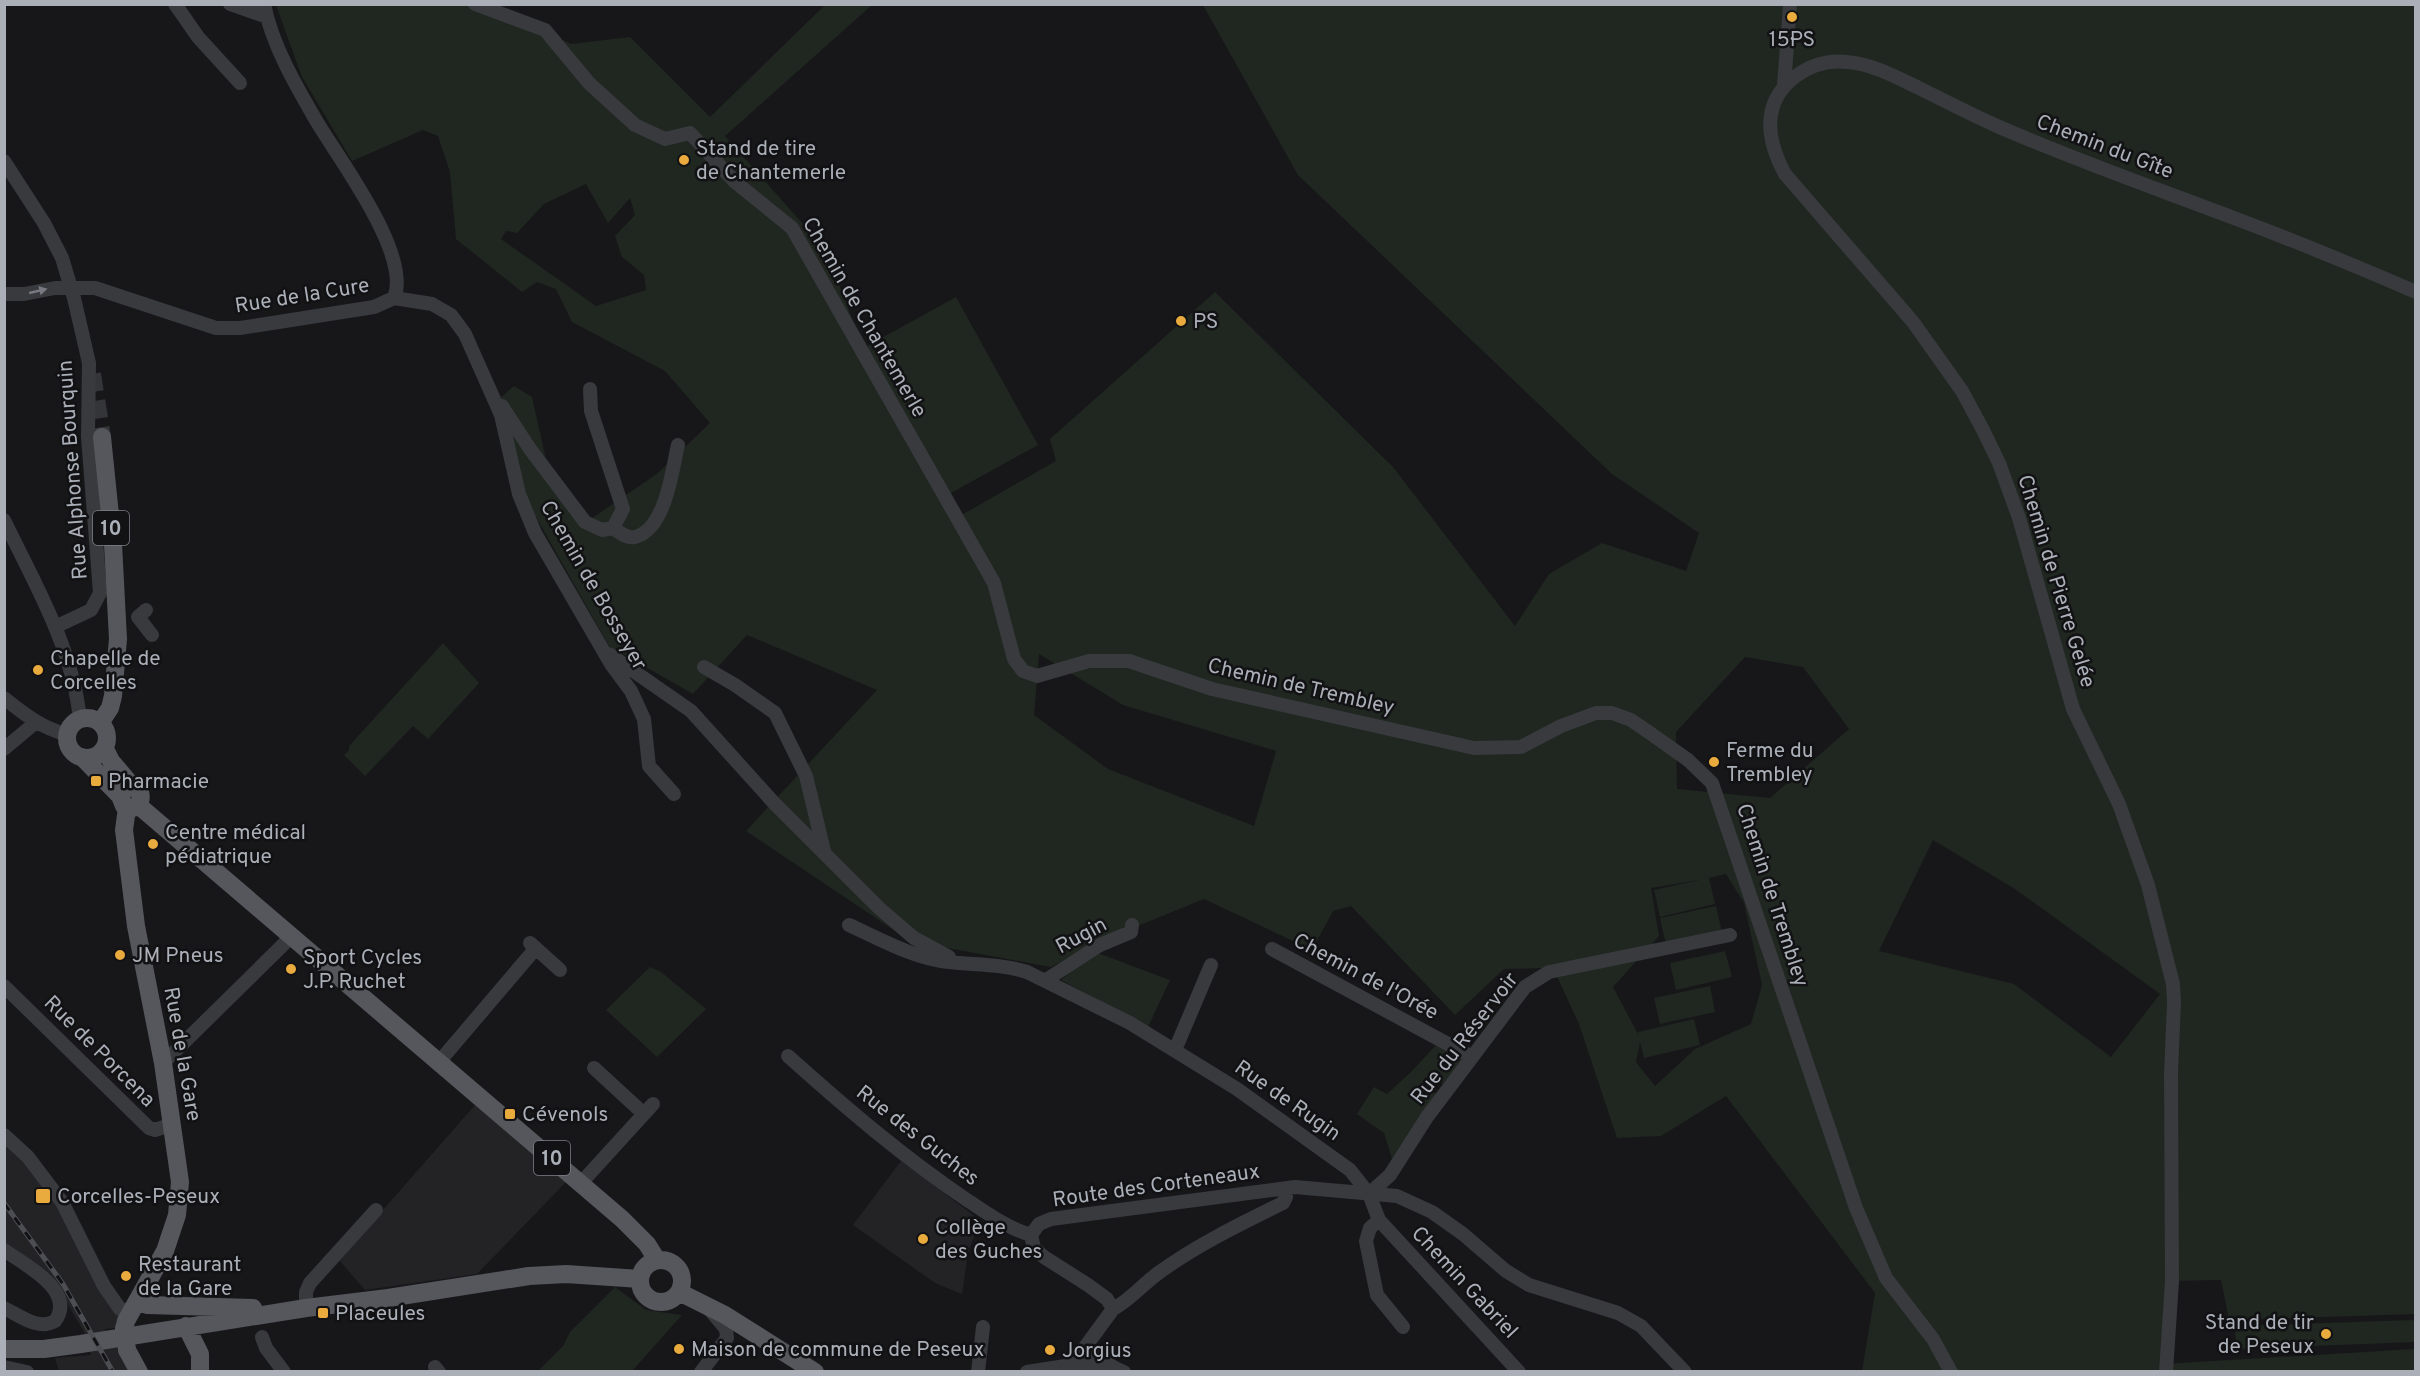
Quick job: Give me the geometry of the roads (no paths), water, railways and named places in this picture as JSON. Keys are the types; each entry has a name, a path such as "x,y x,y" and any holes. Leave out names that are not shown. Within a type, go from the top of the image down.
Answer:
{"main road":[{"name":"10","path":"100,723 110,708 113,696 118,639 102,437"},
{"path":"91,719 100,723 106,732 105,748 95,757 82,757 69,746 68,735 72,726 80,720 91,719"},
{"name":"10","path":"105,748 129,799"},
{"name":"10","path":"82,757 581,1183 636,1232 657,1260"},
{"name":"Rue de la Gare","path":"129,799 124,830 136,929 164,1063 180,1182 177,1215 165,1251 134,1306 124,1329 127,1350 140,1371"},
{"path":"657,1260 670,1262 680,1272 682,1278 679,1292 668,1301 654,1301 643,1293 640,1279 645,1267 657,1260"},
{"path":"7,1358 44,1349 186,1326 529,1276 566,1274 640,1279"},
{"path":"679,1292 744,1326 815,1371"},
{"path":"134,1306 306,1308"},
{"path":"186,1326 200,1354 200,1371"}],"street":[{"path":"175,4 198,37 240,83"},
{"path":"231,4 266,11"},
{"name":"Chemin de Chantemerle","path":"475,4 544,30 589,83 635,125 665,139 690,133 734,181 792,228 994,583 1014,659"},
{"path":"1784,86 1790,4"},
{"name":"Rue de la Cure","path":"4,294 24,294 55,288 95,288 216,328 240,328 374,307 394,298 397,284 386,240 374,213 317,122 289,69 266,11"},
{"name":"Chemin du Gîte","path":"1784,86 1803,70 1821,63 1847,62 1874,67 1997,126 2139,183 2236,218 2415,292"},
{"name":"Chemin de Pierre Gelée","path":"1784,86 1777,96 1770,117 1771,138 1778,162 1796,188 1914,322 1939,355 1967,400 1999,464 2029,549 2073,709 2119,804 2148,885 2173,984 2174,1002 2170,1074 2172,1281 2166,1371"},
{"name":"Rue Alphonse Bourquin","path":"4,161 44,223 62,258 89,363 88,436 100,593 92,610 55,627"},
{"name":"Chemin de Bosseyer","path":"394,298 432,304 452,315 465,333 501,415 519,494 535,533 603,650 631,691 644,719 649,766 674,794"},
{"path":"590,389 591,411 622,509 613,528"},
{"path":"491,391 530,449 585,522 603,530 613,528 626,536 634,537 651,527 665,503 678,445"},
{"path":"4,520 55,627 67,660 78,701 80,720"},
{"path":"146,610 138,617 152,635"},
{"name":"Rue de Rugin","path":"603,650 691,711 774,803 879,908 914,938 961,962"},
{"name":"Chemin de Trembley","path":"1014,659 1023,670 1037,676 1089,661 1130,661 1212,689 1474,748 1521,747 1569,723 1596,714 1612,713 1631,720 1688,760 1712,783 1846,1178 1873,1248 1886,1278 1933,1339 1951,1371"},
{"path":"704,668 735,685 775,713 806,776 824,851"},
{"path":"4,698 35,723 68,735"},
{"path":"4,749 35,723"},
{"name":"Rue de Rugin","path":"849,925 925,957 950,963 961,962 1016,968 1046,980 1130,1023 1237,1089 1350,1170 1369,1194"},
{"name":"Rugin","path":"1046,980 1100,945 1131,932 1132,925"},
{"name":"Rue du Réservoir","path":"1369,1194 1390,1175 1427,1118 1525,987 1549,972 1730,935"},
{"path":"164,1063 291,937"},
{"path":"439,1062 533,945 560,970"},
{"name":"Chemin de l'Orée","path":"1272,949 1472,1056"},
{"path":"1175,1050 1211,965"},
{"name":"Rue de Porcena","path":"4,986 148,1128 154,1130 173,1124"},
{"name":"Rue des Guches","path":"788,1056 862,1122 936,1179 1015,1231 1031,1235"},
{"path":"581,1183 648,1109 594,1068"},
{"path":"4,1134 28,1157 62,1202 104,1286 120,1309 134,1306"},
{"name":"Route des Corteneaux","path":"1031,1235 1039,1224 1051,1219 1295,1187 1397,1196 1432,1212 1463,1234 1506,1271 1529,1285 1618,1313 1641,1326 1684,1371"},
{"name":"Chemin Gabriel","path":"1369,1194 1379,1220 1519,1371"},
{"path":"1072,1365 1113,1309 1122,1304 1156,1274 1238,1224 1283,1203 1286,1197"},
{"path":"306,1308 306,1292 310,1283 376,1210"},
{"path":"1379,1220 1370,1228 1366,1241 1377,1295 1403,1327"},
{"path":"1031,1235 1034,1248 1107,1299 1113,1309"},
{"path":"4,1250 54,1288 60,1298 61,1306 55,1321 46,1325 34,1323 4,1308"},
{"path":"701,1371 727,1338 722,1324 704,1304"},
{"path":"978,1371 983,1327"},
{"path":"262,1337 266,1348 284,1371"},
{"path":"1087,1346 1118,1369"},
{"path":"7,1358 27,1371"},
{"path":"1027,1371 1072,1365 1118,1369"}],"tunnel":[{"path":"92,374 102,437"}],"railway":[{"path":"4,1203 63,1284 113,1372"}],"place":[{"name":"15·PS","path":"1792,17"},
{"name":"Stand de tire de Chantemerle","path":"684,160"},
{"name":"PS","path":"1181,321"},
{"name":"Chapelle de Corcelles","path":"38,670"},
{"name":"Ferme du Trembley","path":"1714,762"},
{"name":"Pharmacie","path":"96,781"},
{"name":"Centre médical pédiatrique","path":"153,844"},
{"name":"JM Pneus","path":"120,955"},
{"name":"Sport Cycles J.P. Ruchet","path":"291,969"},
{"name":"Cévenols","path":"510,1114"},
{"name":"Corcelles-Peseux","path":"43,1196"},
{"name":"Collège des Guches","path":"923,1239"},
{"name":"Restaurant de la Gare","path":"126,1276"},
{"name":"Placeules","path":"323,1313"},
{"name":"Stand de tir de Peseux","path":"2326,1334"},
{"name":"Maison de commune de Peseux","path":"679,1349"},
{"name":"Jorgius","path":"1050,1350"}]}
